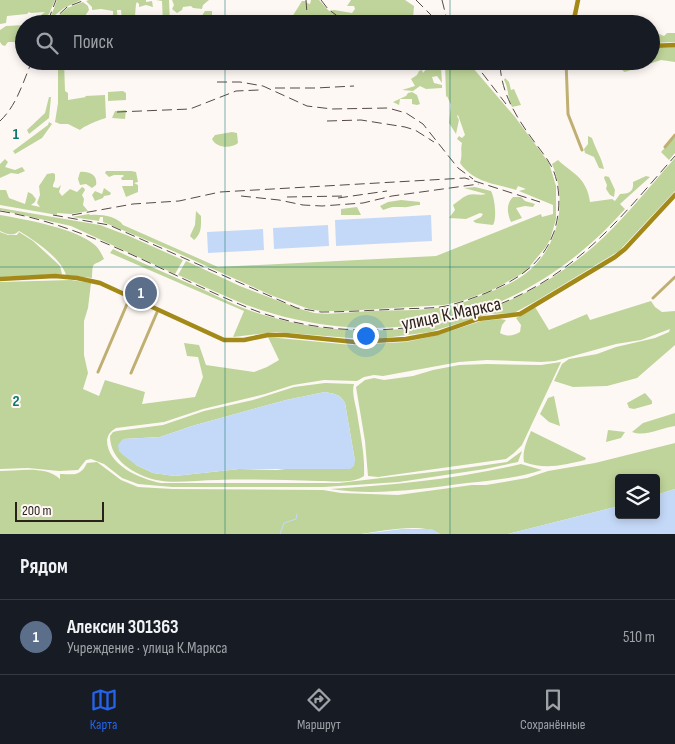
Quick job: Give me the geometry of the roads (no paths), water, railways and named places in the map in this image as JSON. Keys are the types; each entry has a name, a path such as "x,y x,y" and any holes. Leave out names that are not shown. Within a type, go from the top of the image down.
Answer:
{"main road":[{"path":"575,15 578,0"},
{"path":"660,46 675,45"},
{"name":"улица К.Маркса","path":"0,278 65,277 100,283 224,340 244,340 268,335 355,342 406,339 438,333 478,319 509,316 526,311 615,257 625,249 675,195"}],"street":[{"path":"566,70 568,114 582,150"},
{"path":"665,147 675,134"},
{"path":"653,298 675,277"},
{"path":"98,372 130,297"},
{"path":"131,373 158,310"}],"water":[{"path":"431,215 432,241 336,246 335,220"},
{"path":"328,225 329,246 274,249 273,228"},
{"path":"263,229 264,250 208,253 207,232"},
{"path":"325,392 339,396 345,403 355,461 354,466 350,469 239,469 175,476 153,473 136,465 119,451 118,445 123,439 160,437 192,426 286,400"},
{"path":"675,489 675,534 508,534 615,507 615,519 660,519 660,494"},
{"path":"402,529 432,529 440,534 361,534"}],"waterway":[{"path":"280,534 284,523 296,519 297,514"}],"railway":[{"path":"50,15 56,0"},
{"path":"59,15 67,7 85,0"},
{"path":"306,0 307,14"},
{"path":"321,0 336,15"},
{"path":"416,0 431,15"},
{"path":"442,0 446,15"},
{"path":"0,121 15,101 28,70"},
{"path":"480,70 506,104"},
{"path":"53,215 109,225 297,308 321,312 429,308 446,306 466,300 508,283 527,270 543,254 549,244 558,217 559,194 554,172 510,103 501,70"},
{"path":"217,82 240,82 263,86 307,106 332,109 388,108 406,113 423,124 458,168 473,179"},
{"path":"275,88 354,86"},
{"path":"117,112 190,109 236,91 259,90"},
{"path":"327,121 361,120 405,127 415,130 434,142"},
{"path":"0,211 33,218 97,240 251,309 291,321 332,328 375,330 418,326 460,318 500,304 538,285 572,262 600,238 626,212 675,156"},
{"path":"72,215 133,204 179,201 220,192 465,178 540,202"},
{"path":"241,196 322,206 363,203 392,196 479,184"},
{"path":"338,198 387,191"},
{"path":"287,197 345,196"}],"place":[{"name":"Алексин 301363","path":"141,293"}]}
